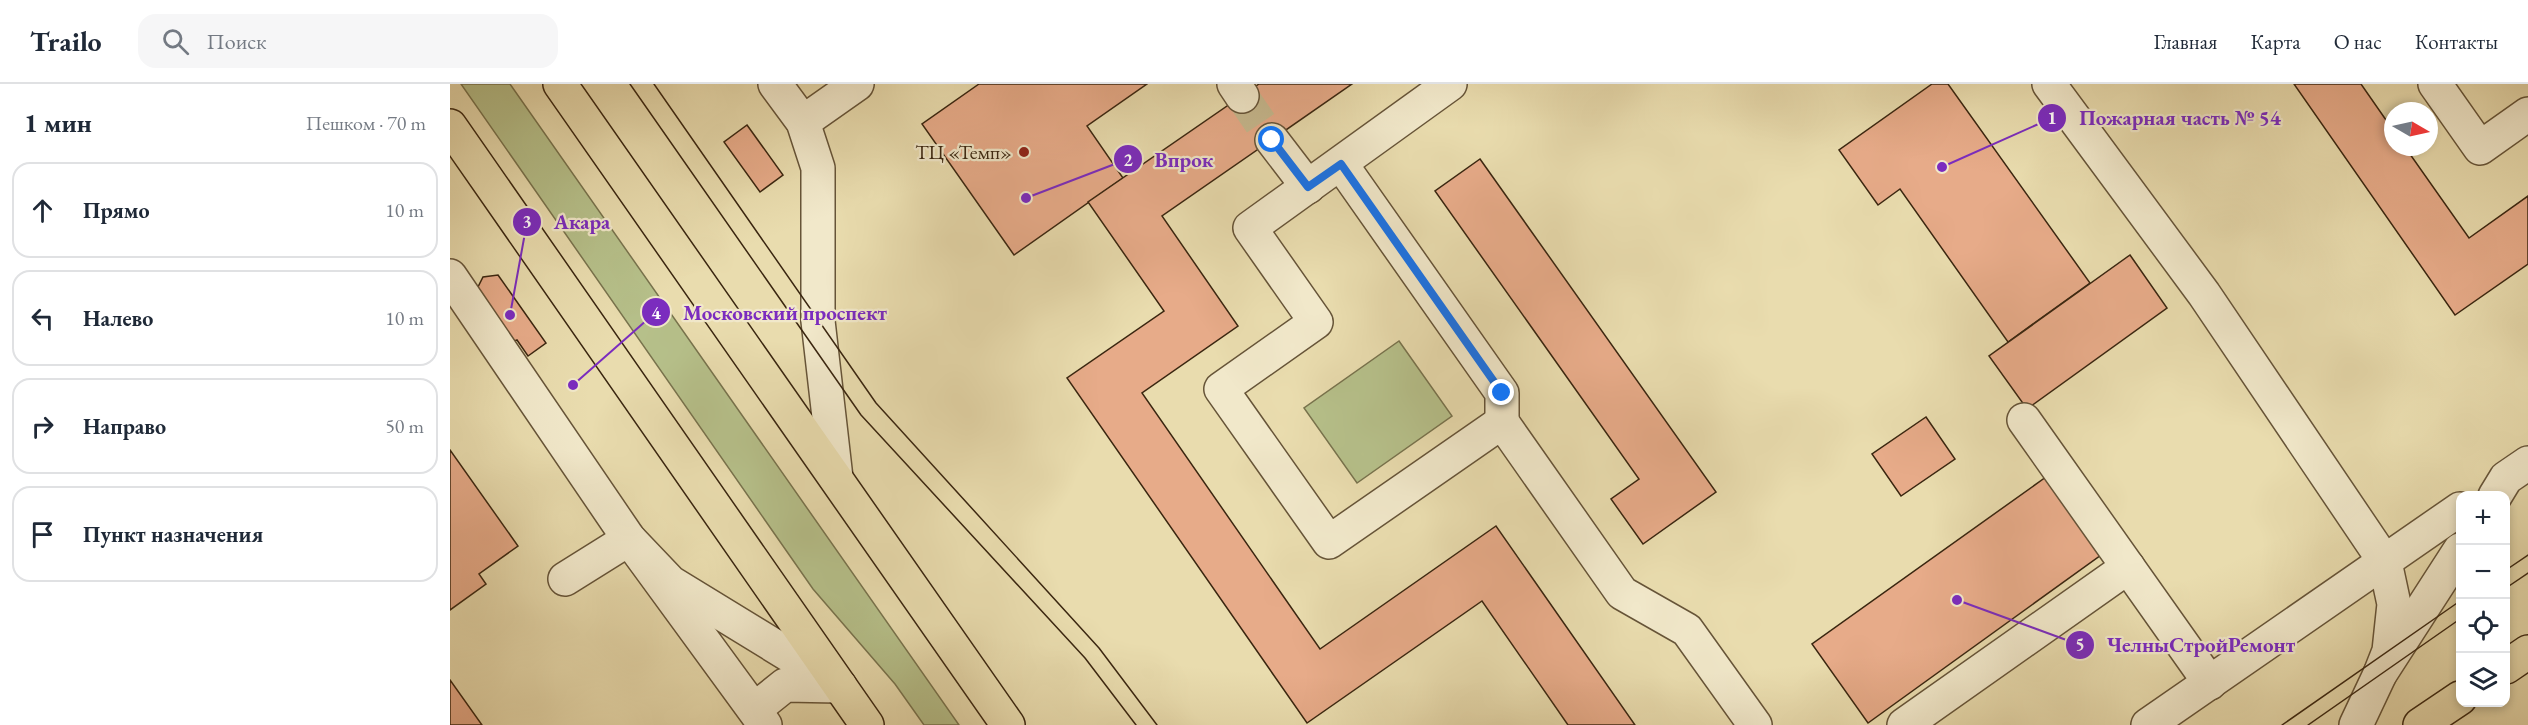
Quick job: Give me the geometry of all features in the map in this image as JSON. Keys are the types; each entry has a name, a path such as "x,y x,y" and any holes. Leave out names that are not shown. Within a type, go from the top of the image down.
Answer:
{"main road":[{"path":"560,84 1008,725"},
{"path":"450,126 867,725"},
{"path":"2510,664 2528,652"},
{"path":"2420,725 2456,701"}],"street":[{"path":"775,84 803,122 818,168 818,321 836,478"},
{"path":"803,122 857,84"},
{"path":"1450,84 1250,228 1316,322 1221,389 1329,542 1502,422"},
{"path":"2049,84 2204,294 2385,562 2394,604 2389,651 2356,725"},
{"path":"2435,84 2480,147 2528,114"},
{"path":"1272,140 1308,187"},
{"path":"1341,164 1502,393 1502,422 1623,592 1687,630 1755,725"},
{"path":"450,276 629,539 760,717 785,686 840,686"},
{"path":"2024,420 2210,683"},
{"path":"2148,725 2456,513"},
{"path":"629,539 670,582 840,686"},
{"path":"565,579 629,539"},
{"path":"2380,675 2456,556"},
{"path":"1904,725 2128,567"}],"green space":[{"path":"461,84 510,84 959,725 924,725 895,684 813,589"},
{"path":"1399,341 1452,416 1357,483 1304,408"}],"building":[{"name":"ТЦ «Темп»","path":"979,84 1147,84 1087,126 1123,178 1014,255 922,124"},
{"path":"1259,84 1352,84 1162,216 1238,326 1142,393 1320,649 1496,526 1635,725 1568,725 1482,601 1307,723 1067,378 1164,311 1088,202"},
{"path":"1932,84 1948,84 2090,283 2008,342 1900,189 1878,205 1839,150"},
{"path":"2294,84 2361,84 2384,117 2384,156 2411,156 2469,238 2528,196 2528,264 2455,315"},
{"path":"747,125 783,175 760,192 724,142"},
{"path":"1480,159 1716,492 1643,544 1611,499 1639,479 1435,191"},
{"path":"2130,255 2167,308 2027,409 1989,356"},
{"path":"498,275 546,343 528,356 517,340 512,342 476,291 483,277"},
{"path":"1926,417 1955,459 1901,496 1872,454"},
{"path":"450,450 518,546 479,574 486,584 450,610"},
{"path":"2046,477 2101,555 1868,723 1812,644"},
{"path":"450,680 482,725 450,725"}],"tunnel":[{"path":"1242,96 1272,140"}],"tram line":[{"path":"630,84 861,415 1085,658 1136,725"},
{"path":"654,84 876,403 1099,648 1157,725"},
{"path":"2510,567 2528,555"},
{"path":"2510,585 2528,573"},
{"path":"2282,725 2456,604"},
{"path":"2308,725 2456,622"}],"place":[{"name":"ТЦ «Темп»","path":"1024,152"},
{"name":"Пожарная часть № 54","path":"1942,167"},
{"name":"Впрок","path":"1026,198"},
{"name":"Акара","path":"510,315"},
{"name":"Московский проспект","path":"573,385"},
{"name":"ЧелныСтройРемонт","path":"1957,600"}],"route":[{"path":"1272,140 1308,187 1341,164 1502,393"}]}
